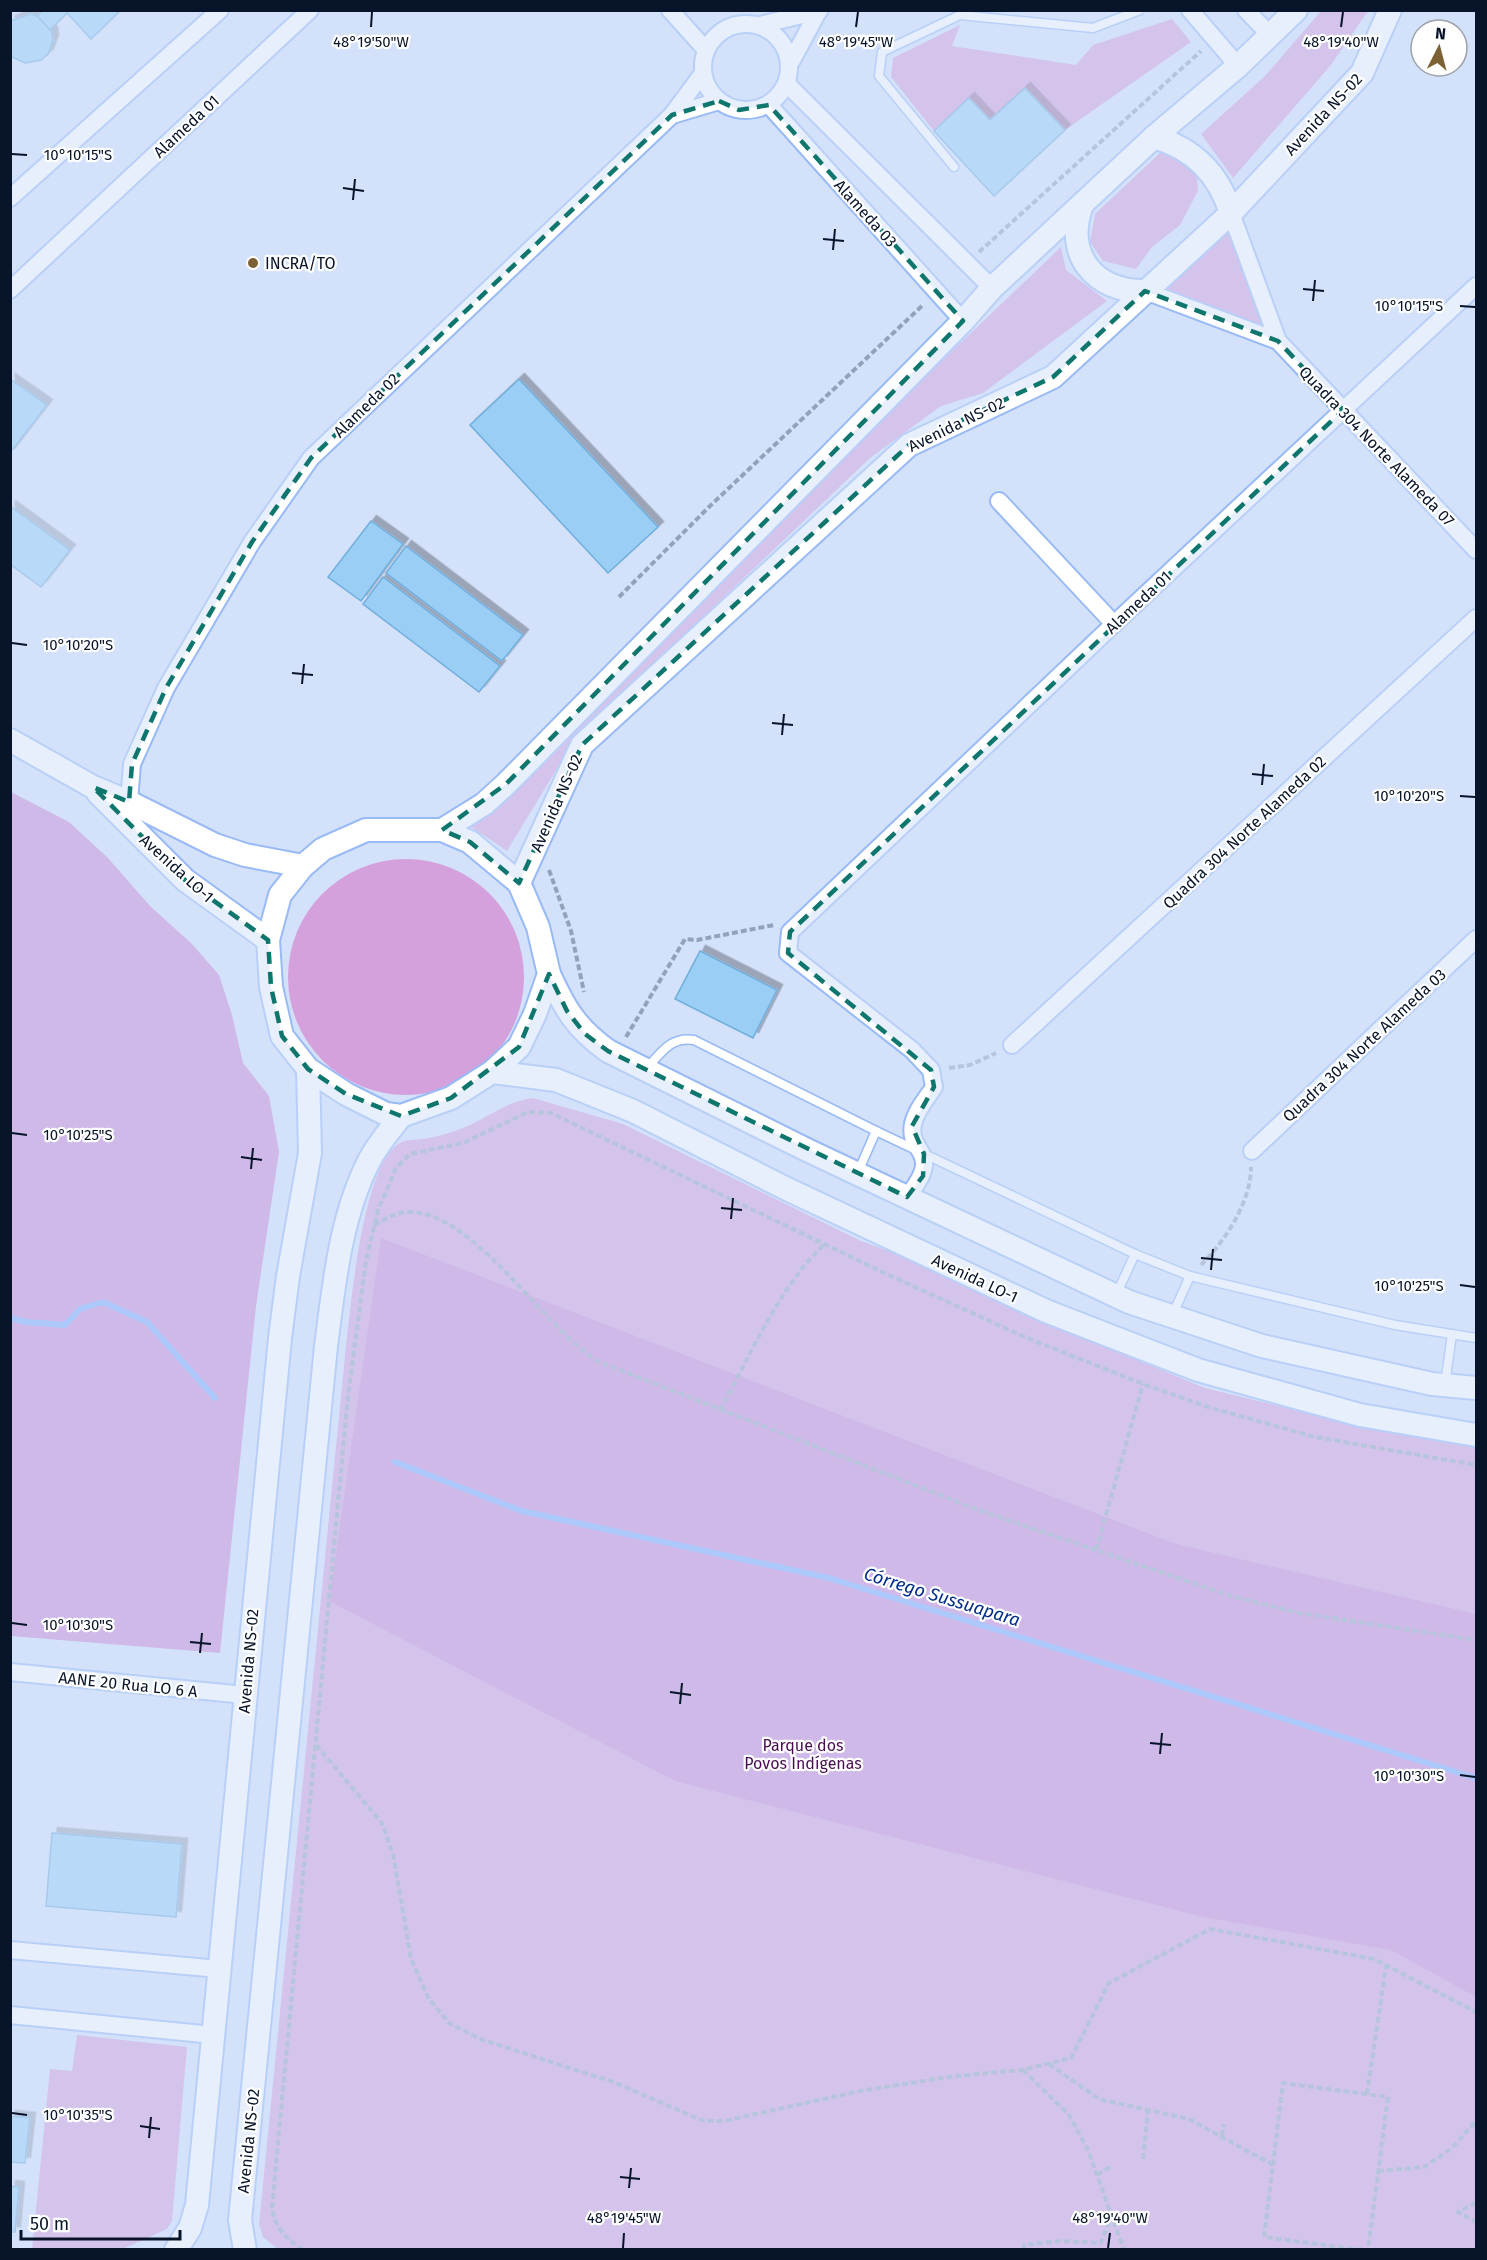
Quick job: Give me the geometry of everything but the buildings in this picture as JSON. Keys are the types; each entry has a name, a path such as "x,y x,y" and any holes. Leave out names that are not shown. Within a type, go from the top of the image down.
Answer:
{"street":[{"path":"10,198 220,10"},
{"name":"Alameda 01","path":"10,290 310,10"},
{"path":"670,10 706,50"},
{"path":"726,10 738,24"},
{"path":"1190,10 1238,66"},
{"path":"1246,10 1270,35"},
{"name":"Avenida NS-02","path":"442,830 484,804 506,784 963,321 992,288 1154,137 1238,66 1296,10"},
{"name":"Avenida NS-02","path":"519,883 582,745 909,445 1053,377 1231,213 1362,73 1390,10"},
{"path":"819,11 791,62 787,84 769,105 739,110 718,101 708,88 703,73 706,50 713,38 724,29 738,24 760,25 819,11"},
{"path":"760,25 779,39 791,62"},
{"path":"672,115 703,73"},
{"name":"Alameda 03","path":"787,84 992,288"},
{"name":"Alameda 02","path":"129,802 132,764 166,688 252,542 311,458 672,115 718,101"},
{"name":"Alameda 03","path":"769,105 963,321"},
{"path":"1154,137 1184,149 1209,170 1218,183 1231,213"},
{"path":"1082,205 1077,224 1077,243 1087,266 1107,284 1119,289 1145,291"},
{"name":"Quadra 304 Norte Alameda 07","path":"1231,213 1278,341 1476,550"},
{"name":"Alameda 01","path":"931,1070 912,1050 788,953 790,932 1114,624 1476,286"},
{"name":"Quadra 304 Norte Alameda 07","path":"1145,291 1278,341"},
{"path":"999,501 1114,624"},
{"name":"Quadra 304 Norte Alameda 02","path":"1012,1045 1476,618"},
{"name":"Avenida LO-1","path":"10,740 93,787 235,852 303,866"},
{"name":"Avenida LO-1","path":"93,787 185,880 268,940"},
{"path":"549,974 535,1014 519,1047 492,1072 451,1098 401,1116 386,1114 346,1094 308,1069 282,1036 271,987 268,940 280,896 303,866 322,849 366,830 442,830 470,842 519,883 538,927 549,974 567,1011 585,1034 608,1050 652,1063 857,1173 1116,1296 1262,1346 1444,1385 1476,1388"},
{"name":"Quadra 304 Norte Alameda 03","path":"1252,1151 1476,939"},
{"name":"Avenida NS-02","path":"176,2250 190,2228 197,2205 277,1368 288,1276 309,1162 308,1069"},
{"path":"907,1197 923,1176 924,1154 915,1140 912,1126 918,1111 934,1087 931,1070"},
{"name":"Avenida LO-1","path":"492,1072 556,1080 633,1111 787,1189 1036,1306 1198,1370 1360,1415 1476,1436"},
{"name":"Avenida NS-02","path":"244,2250 240,2235 242,2208 323,1375 333,1293 347,1219 370,1158 401,1116"},
{"name":"AANE 20 Rua LO 6 A","path":"10,1672 245,1695"},
{"path":"10,1950 219,1970"},
{"path":"10,2015 213,2035"}],"lane":[{"path":"954,167 879,76 882,52 960,15 1093,28 1140,10"},
{"path":"652,1063 670,1043 684,1038 694,1040 924,1154 1135,1254 1191,1276 1301,1304 1476,1338"},
{"path":"857,1173 876,1131"},
{"path":"1116,1296 1135,1254"},
{"path":"1172,1316 1191,1276"},
{"path":"1444,1385 1452,1334"}],"path":[{"path":"547,859 550,876 571,931 583,991 588,999"},
{"path":"626,1037 685,939 707,938 802,920"},
{"path":"616,1030 652,1063"},
{"path":"931,1070 970,1065 1012,1045"},
{"path":"303,2250 283,2234 276,2223 272,2207 348,1396 364,1272 374,1225 387,1186 396,1168 410,1154 463,1143 528,1112 544,1111 556,1115"},
{"path":"1191,1276 1216,1250 1230,1228 1246,1193 1251,1173 1252,1151"},
{"path":"374,1225 397,1214 410,1212 436,1219 459,1233 500,1266 591,1358 981,1511 1266,1606 1476,1640"},
{"path":"720,1410 790,1285 808,1260 825,1244"},
{"path":"1096,1550 1143,1384"},
{"path":"316,1745 375,1812 388,1836 398,1877 405,1936 411,1959 429,1999 449,2023 473,2036 616,2083 701,2120 724,2121 893,2085 955,2076 1023,2070 1071,2058 1109,1983 1210,1929 1374,1959 1476,2012"},
{"path":"1367,2094 1386,1965"},
{"path":"1048,2063 1099,2099 1189,2119 1273,2165"},
{"path":"1023,2070 1069,2115 1088,2150 1124,2250"},
{"path":"1362,2250 1264,2237 1283,2083 1388,2097 1368,2250"},
{"path":"1143,2159 1148,2111"},
{"path":"1378,2171 1424,2167 1451,2149 1476,2121"},
{"path":"1222,2136 1224,2124"},
{"path":"1097,2175 1111,2166"},
{"path":"1476,2203 1458,2212 1476,2222"},
{"path":"1024,2250 1024,2245 1060,2241 1101,2243 1111,2215"}],"highlighted area":[{"path":"719,101 739,110 769,105 963,321 506,784 442,830 470,842 519,883 582,745 909,445 1053,377 1145,291 1278,341 1343,410 790,932 788,953 931,1070 934,1087 912,1126 924,1154 923,1176 907,1197 608,1051 585,1034 567,1011 549,974 519,1047 451,1098 401,1116 346,1094 308,1069 282,1036 271,987 268,940 185,880 93,787 129,802 132,764 166,688 252,542 311,458 672,115"}],"green space":[{"path":"1321,11 1368,11 1331,65 1233,178 1201,134 1266,75"},
{"path":"1172,19 1191,42 1065,130 994,196 934,131 891,77 893,58 960,25 952,46 1076,65 1093,45"},
{"path":"1160,153 1181,159 1197,176 1198,191 1180,225 1152,247 1136,269 1103,261 1090,242 1095,214"},
{"path":"1231,213 1278,341 1145,291"},
{"path":"1061,247 1066,270 1107,301 983,393 941,406 870,458 575,739 507,851 468,825 847,451"},
{"path":"11,792 69,822 108,858 150,906 192,944 219,975 232,1015 243,1063 269,1096 279,1152 256,1306 220,1653 11,1636"},
{"path":"406,859 440,864 462,873 481,886 497,902 510,921 519,943 524,977 519,1011 510,1033 497,1052 481,1068 462,1081 440,1090 406,1095 372,1090 350,1081 331,1068 315,1052 302,1033 293,1011 288,977 293,943 302,921 315,902 331,886 350,873 372,864"},
{"name":"Parque dos Povos Indígenas","path":"533,1098 623,1124 861,1241 934,1267 1046,1322 1205,1388 1367,1427 1476,1444 1476,2249 279,2250 263,2237 259,2224 346,1346 361,1236 368,1205 387,1155 400,1143 453,1132 505,1106"},
{"path":"381,1238 1176,1544 1476,1614 1476,1997 1391,1950 1203,1917 675,1781 329,1601"},
{"path":"77,2035 187,2047 172,2221 167,2229 123,2249 32,2249 50,2069 72,2071"}],"waterway":[{"name":"Córrego Sussuapara","path":"10,1318 26,1322 65,1325 80,1309 103,1302 147,1322 215,1398"},
{"name":"Córrego Sussuapara","path":"395,1462 522,1511 829,1578 1476,1778"}],"place":[{"name":"INCRA/TO","path":"253,263"}]}
